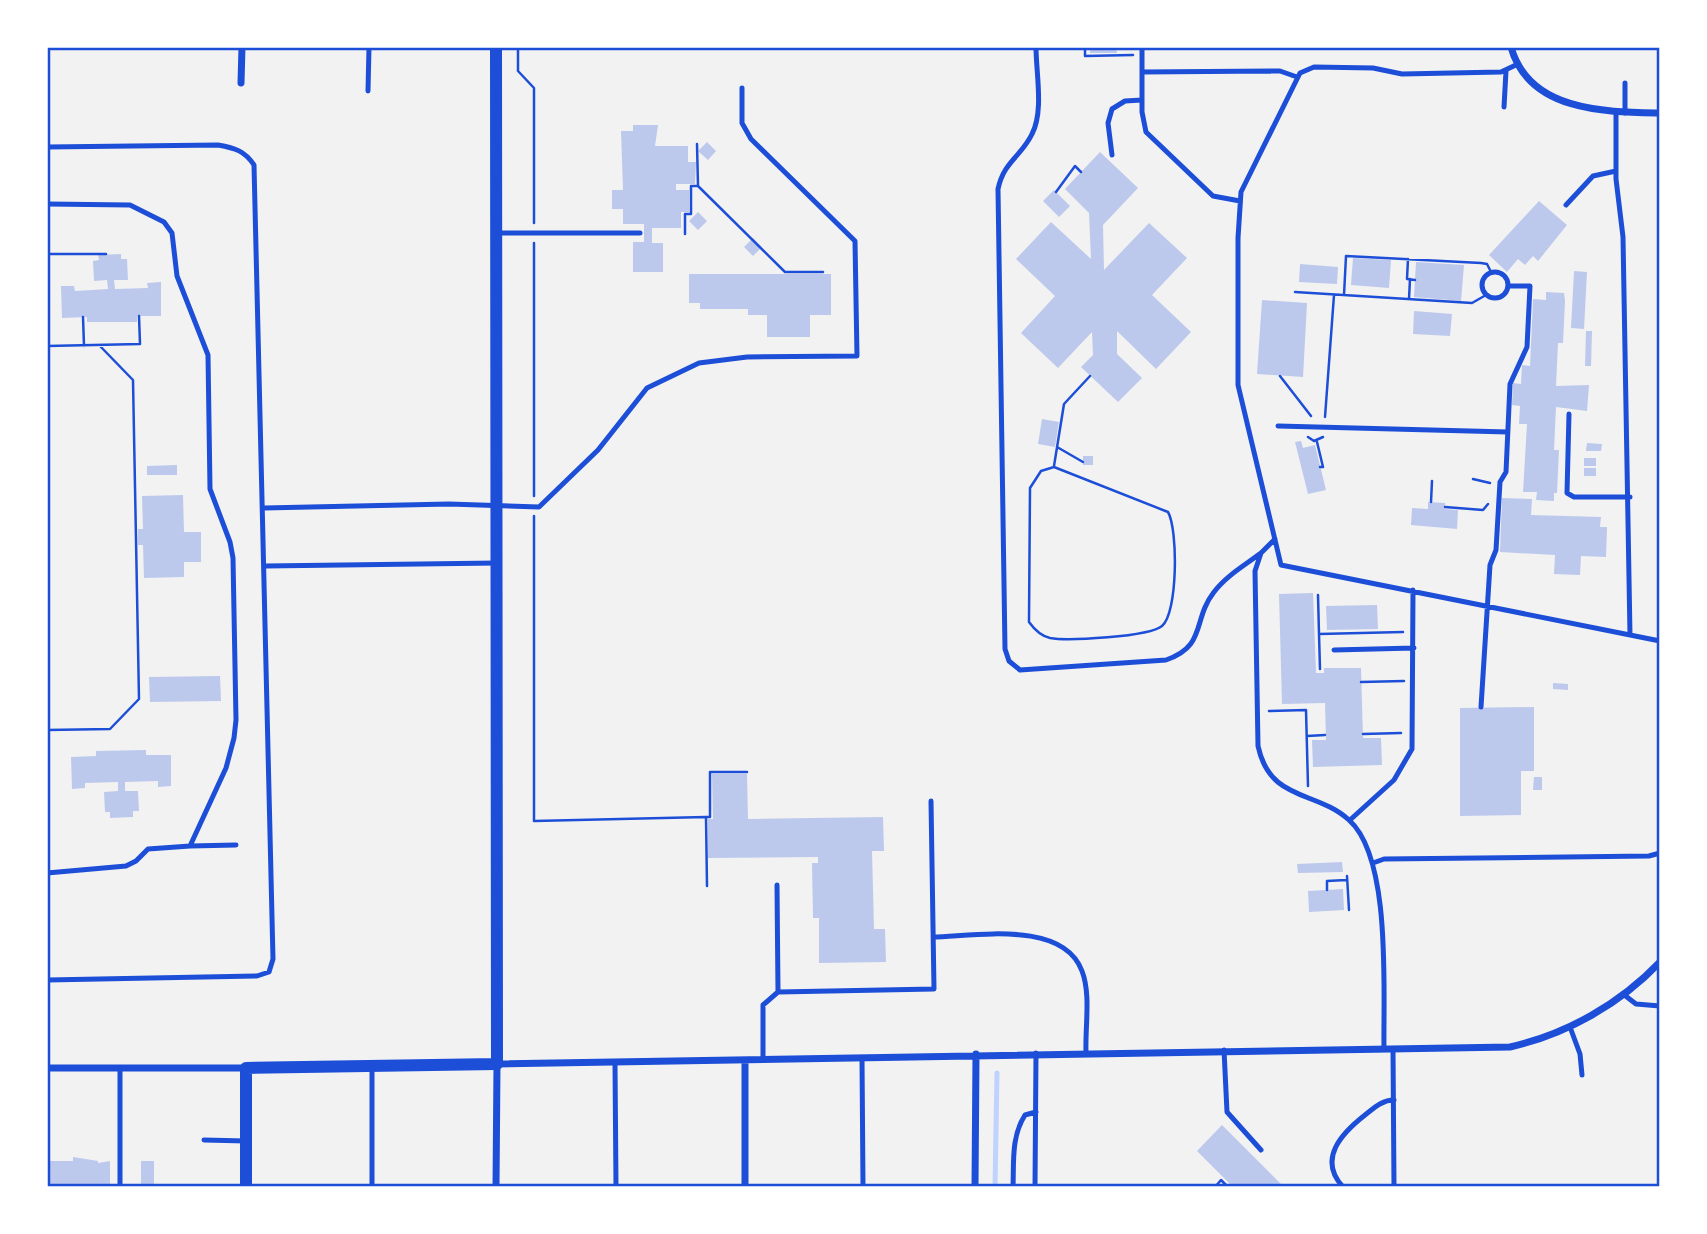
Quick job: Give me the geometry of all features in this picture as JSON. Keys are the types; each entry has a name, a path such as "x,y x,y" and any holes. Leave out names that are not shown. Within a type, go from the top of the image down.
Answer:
{"street":[{"path":"242,47 242,83"},
{"path":"496,47 496,1187"},
{"path":"1511,47 1518,64 1532,82 1549,95 1573,106 1616,113 1660,113"},
{"path":"47,1068 615,1063 1036,1052 1510,1047 1570,1027 1596,1014 1660,962"},
{"path":"975,1187 976,1054"},
{"path":"745,1061 745,1187"},
{"path":"246,1068 246,1187"}],"lane":[{"path":"368,91 369,47"},
{"path":"1036,47 1036,124 1026,144 1002,172 998,189 1005,649 1009,661 1020,670 1166,660 1181,654 1196,638 1206,604 1215,590 1275,539"},
{"path":"1142,47 1143,121 1152,139 1213,196 1240,201"},
{"path":"1518,64 1506,71 1402,74 1373,68 1314,67 1297,77 1241,192 1238,385 1281,565 1660,641"},
{"path":"1142,72 1280,71 1297,77"},
{"path":"1504,107 1506,71"},
{"path":"1625,83 1625,113"},
{"path":"264,508 539,507 598,450 647,388 699,363 747,357 857,356 855,241 751,139 742,123 742,89"},
{"path":"1112,155 1108,123 1112,109 1125,101 1142,100"},
{"path":"1616,113 1616,171 1623,237 1630,497 1630,635"},
{"path":"47,146 218,145 235,148 248,156 254,165 273,959 269,972 257,976 47,980"},
{"path":"1566,205 1593,176 1616,171"},
{"path":"47,204 130,205 164,222 172,233 177,276 208,355 209,489 233,558 236,720 226,768 190,846"},
{"path":"497,233 640,233"},
{"path":"1491,272 1503,275 1508,286 1500,298 1486,295 1483,281 1491,272"},
{"path":"1481,708 1490,565 1496,546 1498,484 1506,472 1510,384 1527,347 1530,286 1508,286"},
{"path":"1569,414 1567,493 1574,496 1630,497"},
{"path":"1278,426 1508,432"},
{"path":"1261,553 1255,571 1258,712 1262,762 1281,784 1350,820 1373,863 1379,895 1384,1049"},
{"path":"265,566 497,563"},
{"path":"1350,820 1367,807 1404,766 1412,749 1413,590"},
{"path":"1334,650 1414,648"},
{"path":"764,1060 763,1005 778,992 934,989 931,801"},
{"path":"47,873 126,866 136,861 148,849 236,845"},
{"path":"1373,863 1384,859 1648,856 1660,853"},
{"path":"777,885 778,992"},
{"path":"933,937 1031,936 1057,942 1082,970 1085,987 1086,1052"},
{"path":"1623,994 1636,1004 1660,1006"},
{"path":"1570,1027 1580,1054 1582,1076"},
{"path":"1393,1049 1394,1187"},
{"path":"1224,1050 1227,1112 1261,1150"},
{"path":"1035,1187 1036,1052"},
{"path":"862,1058 863,1187"},
{"path":"615,1063 616,1187"},
{"path":"372,1066 372,1187"},
{"path":"120,1068 120,1187"},
{"path":"1343,1187 1332,1167 1336,1143 1349,1128 1382,1102 1394,1100"},
{"path":"1013,1187 1014,1142 1018,1126 1025,1115 1036,1112"},
{"path":"204,1140 246,1141"}],"path":[{"path":"1085,47 1085,56 1136,55 1136,47"},
{"path":"697,144 698,186 785,272 823,272"},
{"path":"1056,192 1075,166 1081,172"},
{"path":"685,234 685,214 691,214 691,186 698,186"},
{"path":"47,254 106,254"},
{"path":"1344,295 1346,256 1481,262 1487,264 1491,272"},
{"path":"1408,259 1407,279 1413,280 1409,299"},
{"path":"1295,292 1472,303 1486,295"},
{"path":"1321,427 1334,295"},
{"path":"47,346 140,344 139,316"},
{"path":"83,317 84,346"},
{"path":"47,730 110,729 139,699 132,380 99,345"},
{"path":"1054,467 1063,404 1090,376"},
{"path":"1280,376 1321,427"},
{"path":"1317,441 1323,467 1320,467"},
{"path":"1057,447 1083,462"},
{"path":"1054,467 1168,512 1174,532 1173,605 1162,626 1142,633 1054,639 1039,633 1029,622 1030,488 1041,471 1054,467"},
{"path":"1445,507 1484,509 1498,484 1473,479"},
{"path":"1431,502 1432,481"},
{"path":"1318,595 1320,669"},
{"path":"1319,634 1413,632"},
{"path":"1362,682 1414,681"},
{"path":"1258,712 1306,710 1308,799"},
{"path":"1363,734 1414,733"},
{"path":"1307,736 1325,735"},
{"path":"707,886 706,817 710,817 710,772 747,772"},
{"path":"1327,890 1327,881 1347,878 1349,910"},
{"path":"1215,1187 1221,1180 1228,1187"}],"building":[{"path":"1090,47 1116,47 1117,53 1090,53"},
{"path":"633,125 658,125 655,146 688,146 688,162 696,162 695,184 676,184 676,190 689,190 689,212 681,212 681,228 652,228 652,243 663,243 663,272 633,272 633,242 644,242 644,224 623,224 623,209 612,209 612,190 623,190 621,131 633,131"},
{"path":"707,142 716,151 708,160 698,151"},
{"path":"1100,152 1138,188 1103,225 1104,270 1149,223 1187,258 1152,295 1191,332 1156,369 1117,331 1117,354 1142,378 1118,402 1081,367 1093,355 1092,332 1058,368 1021,333 1055,296 1016,259 1051,222 1091,259 1089,213 1065,189"},
{"path":"1054,190 1070,206 1059,217 1043,201"},
{"path":"1539,201 1567,225 1538,261 1533,256 1525,265 1518,259 1507,272 1489,255"},
{"path":"698,212 707,221 698,230 689,221"},
{"path":"753,238 762,247 753,256 744,247"},
{"path":"121,254 121,259 127,259 128,280 114,280 115,289 148,288 147,283 161,282 161,316 137,316 137,322 87,322 87,317 62,318 61,286 74,286 75,291 108,289 107,280 94,281 93,261 99,260 98,255"},
{"path":"1353,258 1391,260 1389,288 1351,285"},
{"path":"1416,262 1464,265 1461,301 1414,297"},
{"path":"1300,264 1338,267 1337,284 1299,282"},
{"path":"1574,271 1587,272 1584,329 1571,328"},
{"path":"689,274 831,274 831,315 810,315 810,337 767,337 767,315 748,315 748,309 700,309 700,303 689,303"},
{"path":"1546,292 1564,293 1565,301 1563,343 1558,343 1556,386 1589,385 1587,411 1556,407 1554,450 1559,450 1557,493 1554,493 1554,501 1536,500 1537,492 1523,492 1527,424 1519,424 1520,406 1512,405 1513,383 1521,384 1522,365 1530,366 1533,299 1546,300"},
{"path":"1262,300 1307,303 1303,377 1257,374"},
{"path":"1414,311 1452,314 1450,336 1413,334"},
{"path":"1586,331 1592,331 1591,366 1585,366"},
{"path":"1042,419 1059,422 1055,447 1038,444"},
{"path":"1301,441 1303,448 1315,445 1326,490 1308,494 1295,442"},
{"path":"1587,443 1602,444 1601,451 1586,451"},
{"path":"1083,456 1093,456 1093,465 1083,465"},
{"path":"1584,458 1596,458 1596,466 1584,466"},
{"path":"177,465 177,475 147,475 147,466"},
{"path":"1584,468 1596,468 1596,476 1584,476"},
{"path":"183,495 184,532 201,532 201,562 184,562 184,577 144,578 143,545 138,545 138,529 143,529 142,496"},
{"path":"1502,498 1532,499 1531,515 1601,517 1600,527 1607,527 1606,557 1581,556 1580,575 1554,574 1555,555 1500,552"},
{"path":"1428,502 1445,503 1445,509 1458,510 1457,529 1411,525 1412,508 1428,509"},
{"path":"1313,593 1316,673 1324,673 1324,668 1361,668 1363,738 1381,738 1382,765 1313,767 1312,740 1326,740 1325,703 1282,704 1279,594"},
{"path":"1377,605 1378,629 1327,630 1326,606"},
{"path":"220,676 221,701 150,702 149,677"},
{"path":"1553,683 1568,684 1568,690 1553,689"},
{"path":"1534,707 1534,771 1521,771 1521,815 1460,816 1460,708"},
{"path":"146,750 146,755 171,755 171,786 158,787 158,781 125,782 125,791 138,791 139,811 133,811 133,817 110,818 110,812 105,812 104,792 118,791 118,782 85,783 85,788 72,789 71,757 96,756 96,751"},
{"path":"712,774 747,774 748,819 883,817 884,851 872,851 874,929 885,929 886,962 819,963 819,918 813,918 812,863 818,863 818,857 708,858 708,819 713,819"},
{"path":"1534,777 1542,777 1542,790 1533,790"},
{"path":"1342,862 1343,872 1298,873 1297,864"},
{"path":"1343,889 1344,910 1309,912 1308,891"},
{"path":"1222,1125 1284,1187 1233,1187 1197,1151"},
{"path":"73,1157 98,1163 110,1161 110,1187 47,1187 47,1161 73,1161"},
{"path":"141,1161 154,1161 154,1187 141,1187"}],"waterway":[{"path":"995,1187 997,1073"}]}
